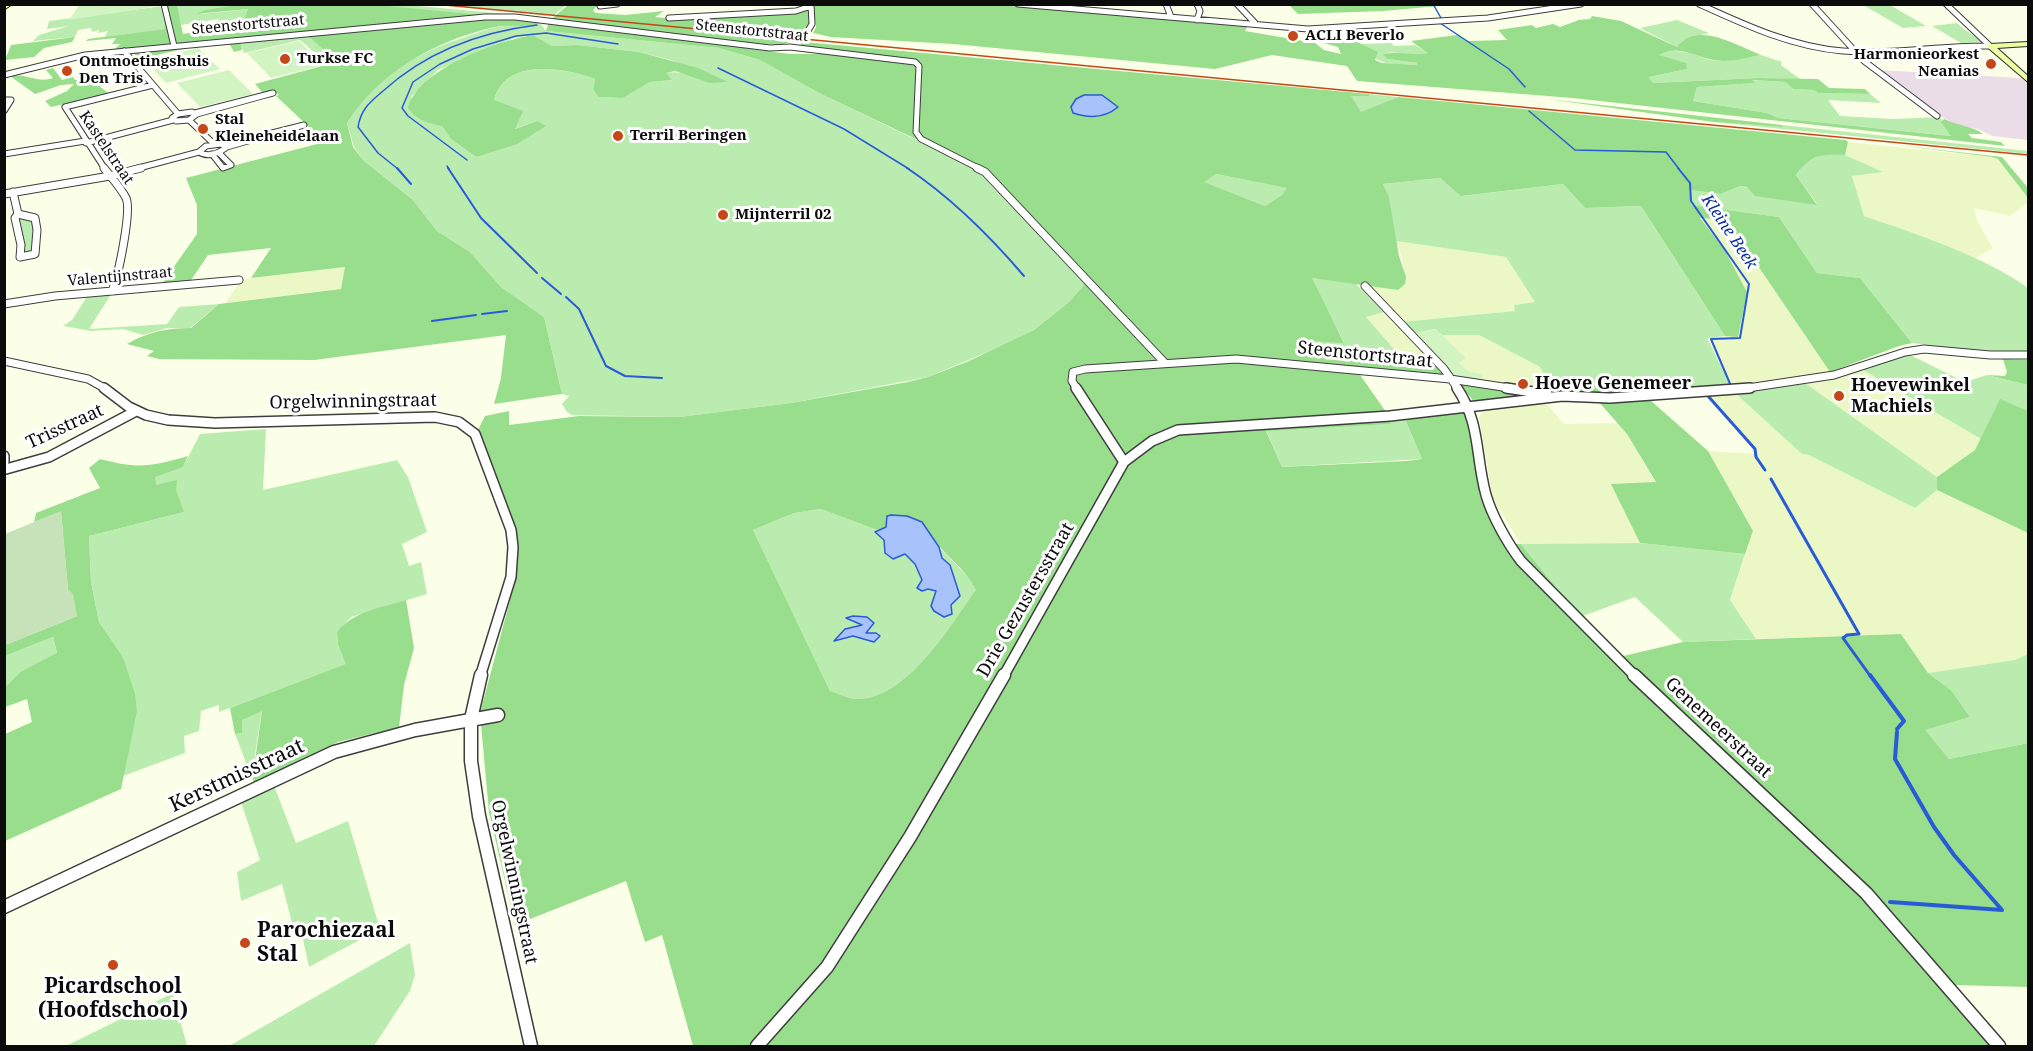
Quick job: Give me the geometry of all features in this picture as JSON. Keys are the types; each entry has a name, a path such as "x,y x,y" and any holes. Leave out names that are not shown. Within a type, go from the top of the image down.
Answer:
{"street":[{"path":"4,8 9,4"},
{"name":"Steenstortstraat","path":"164,4 174,46"},
{"path":"600,6 617,4"},
{"path":"1018,4 1292,28 1329,28 1488,18 1581,4"},
{"path":"1099,11 1100,4"},
{"path":"1166,4 1171,17"},
{"path":"1197,4 1200,12 1197,20"},
{"path":"1237,4 1255,23"},
{"path":"1699,4 1781,40 1812,48 1880,52 1961,45 2028,44"},
{"path":"1812,4 1854,52 1937,116"},
{"path":"1946,4 2028,80"},
{"path":"669,18 796,11 811,5 812,24 805,36 790,47"},
{"name":"Steenstortstraat","path":"4,75 85,55 502,16 918,63 916,132 921,139 985,172 1164,362"},
{"path":"124,51 178,114"},
{"name":"Kastelstraat","path":"112,291 117,280 128,210 127,200 86,142 66,107 153,85"},
{"path":"172,119 178,114 196,113 273,93 196,113 187,120"},
{"path":"4,100 11,100 4,111"},
{"path":"4,154 86,142 172,119 187,120 214,144"},
{"path":"187,120 206,146"},
{"path":"4,194 111,177 200,153 215,154 225,146 304,125 225,146 214,144 206,146 200,153"},
{"path":"13,192 18,214 15,218 21,246 20,257 29,257 35,254 37,247 35,218 18,214"},
{"name":"Valentijnstraat","path":"4,304 112,291 239,280"},
{"name":"Genemeerstraat","path":"1365,286 1450,379 1469,406 1479,445 1486,496 1511,548 1521,561 1615,657 1866,893 1999,1047"},
{"path":"1469,406 1562,396 1622,398 1729,391 1834,375 1905,352 1924,349 1990,355 2028,355"},
{"name":"Steenstortstraat","path":"1124,462 1072,381 1071,375 1081,369 1236,359 1450,379 1562,396"},
{"name":"Orgelwinningstraat","path":"4,361 88,378 136,411 168,420 204,423 435,417 454,420 472,430 502,503 513,547 507,592 481,673 471,719 471,761 479,816 531,1047"},
{"name":"Drie Gezustersstraat","path":"757,1047 827,967 910,837 1062,575 1124,462 1152,441 1178,430 1390,416 1469,406"},
{"name":"Trisstraat","path":"4,456 5,467 49,457 136,411"},
{"name":"Kerstmisstraat","path":"4,907 334,752 380,736 498,715"}],"shaded area":[{"path":"1878,70 2021,78 2028,83 2028,140 1992,136 1978,129 1958,126 1940,116"}],"green space":[{"path":"80,4 158,4 159,6 69,20"},
{"path":"242,4 366,4 483,15 507,14 548,18 537,24 502,26 473,33 431,50 393,73 360,105 347,123 353,147 364,161 413,200 437,231 470,252 501,287 544,317 562,394 494,404 501,378 506,335 314,360 159,359 147,356 154,351 127,344 142,336 158,332 191,328 219,304 341,289 345,267 251,278 271,248 208,255 189,283 161,285 197,234 197,205 186,178 321,143 308,126 276,96 279,95 274,91 263,93 255,84 337,62 309,37 241,43 242,50 234,52 229,43 197,46 139,59 130,49 113,51 120,44 112,44 116,38 86,41 165,29 163,7 158,5 185,5 177,6 183,34 206,30 206,36 240,32 248,9 196,14 205,10"},
{"path":"566,4 554,15 442,5"},
{"path":"176,5 242,5 205,10 201,14 249,9 241,32 205,36 206,30 221,27 218,19 181,25"},
{"path":"366,5 408,5 506,14 483,15"},
{"path":"568,5 597,5 593,11 596,13 625,15 664,11 655,17 675,19 809,7 810,23 787,43 754,44 744,48 790,54 832,54 799,46 804,42 1369,94 1369,96 1351,96 1361,112 1398,97 1846,140 1848,142 1845,155 1830,154 1812,159 1796,175 1817,205 1755,196 1747,187 1740,186 1721,194 1690,190 1691,205 1779,217 1817,273 1860,278 1912,343 1830,372 1727,220 1700,218 1724,249 1747,292 1738,337 1725,336 1641,206 1585,208 1563,184 1461,196 1440,178 1383,184 1389,197 1399,256 1406,277 1405,284 1398,290 1312,278 1344,343 1307,341 1310,353 1347,354 1385,362 1385,356 1420,359 1422,364 1436,366 1445,376 1356,369 1386,412 1391,424 1266,431 1282,467 1407,461 1422,459 1405,419 1467,411 1475,444 1480,496 1512,544 1521,544 1580,617 1619,657 1683,642 1901,634 1928,673 1951,690 1970,717 1925,730 1949,759 2028,743 2028,987 1956,985 1948,991 1990,1046 693,1046 662,935 645,942 626,881 515,925 489,812 480,713 513,589 516,529 478,430 485,416 509,411 509,425 579,416 679,417 791,403 908,382 969,361 1034,330 1069,302 1084,285 1084,282 975,167 821,94 760,60 719,48 546,31 549,21","holes":["1216,174 1287,188 1282,195 1265,206 1204,182","821,509 877,530 886,527 887,517 891,516 903,516 919,521 967,576 976,590 940,640 910,674 893,687 875,696 854,699 830,691 753,530 794,513"]},
{"path":"813,5 1000,5 1268,27 1247,27 1245,31 1315,43 1324,50 1341,54 1338,47 1324,43 1322,38 1357,39 1361,44 1378,52 1375,60 1382,63 1417,65 1417,63 1388,59 1383,55 1428,53 1411,41 1457,35 1469,41 1507,40 1498,30 1532,25 1536,28 1553,24 1560,27 1579,20 1590,19 1592,16 1621,21 1677,47 1685,39 1706,35 1729,41 1761,55 1723,61 1674,50 1659,55 1686,63 1687,69 1649,77 1653,83 1757,78 1818,79 1829,88 1865,89 1870,94 1818,93 1814,90 1793,89 1785,82 1752,80 1755,83 1697,87 1693,101 1767,113 1778,118 1951,136 1941,122 1944,119 1983,134 1968,134 1972,138 2001,142 2005,146 1573,98 1357,81 1347,66 1272,55 1215,69 953,44 831,37 813,33 816,27"},
{"path":"1289,5 1450,5 1383,11 1298,14"},
{"path":"1863,5 1890,5 1926,26 1903,28"},
{"path":"163,6 166,29 105,37 108,31 92,32 91,28 78,30 75,37 33,41 39,35 69,26 47,29 49,21"},
{"path":"1677,20 1709,33 1684,40 1677,47 1640,28"},
{"path":"1957,23 1982,42 1961,43 1932,26"},
{"name":"Mijnterril 02","path":"541,24 546,31 719,48 760,60 821,94 975,168 1084,285 1069,302 1034,330 928,377 791,403 679,417 572,415 562,404 569,396 562,394 544,317 501,287 470,252 437,231 413,200 364,161 354,147 347,123 384,79 431,50 490,29 509,25","holes":["533,35 552,46 577,45 639,52 671,60 726,82 673,72 665,73 672,80 650,82 623,98 598,97 593,89 595,79 552,69 523,72 511,77 501,86 494,100 514,129 537,121 476,157 451,139 442,126 411,97 438,70 514,38"]},
{"path":"533,35 552,46 577,45 639,52 698,68 728,82 710,83 675,71 666,73 672,80 650,82 623,98 598,97 593,89 595,79 553,69 523,72 510,77 501,86 494,100 523,111 515,129 537,121 546,126 517,144 476,157 451,139 442,126 419,118 408,108 415,94 442,69 480,50"},
{"path":"75,37 72,42 44,48 34,57 5,60 11,45"},
{"path":"309,37 337,62 329,65 300,40 244,53 241,43"},
{"name":"Turkse FC","path":"299,41 324,65 271,78 247,53"},
{"path":"1391,43 1394,46 1415,45 1429,53 1419,55 1389,52 1388,59 1417,63 1417,65 1391,64 1374,57 1361,44"},
{"path":"198,48 220,69 166,83 145,60"},
{"path":"1668,50 1692,53 1710,60 1725,61 1761,55 1782,62 1781,65 1800,79 1757,78 1653,83 1649,77 1687,69 1685,63 1658,55"},
{"path":"53,68 62,80 73,77 75,80 91,79 109,94 51,107 45,101 67,91 74,84 61,85 35,94 10,76 53,78 46,70"},
{"path":"229,70 253,94 200,107 177,83"},
{"path":"1750,80 1785,82 1793,89 1814,90 1818,93 1870,94 1881,103 1828,100 1840,116 1894,119 1940,117 1952,136 1778,118 1767,113 1693,101 1697,87 1754,83"},
{"path":"1369,94 1398,97 1360,113 1350,96 1368,96"},
{"path":"1547,99 1782,125 1783,127 1714,122"},
{"path":"1714,122 1783,127 1782,125 2028,151 2028,154"},
{"path":"1848,142 1998,159 2028,198 2028,202 2010,216 1974,208 1977,220 1993,248 1974,259 1864,216 1852,176 1882,172 1845,155"},
{"path":"1888,144 2002,157 2028,188 2028,198 1998,159"},
{"path":"1826,153 1845,155 1883,172 1852,176 1864,216 1970,256 2010,276 2028,288 2028,352 1966,350 1912,343 1860,278 1817,273 1779,217 1691,205 1689,190 1721,194 1740,186 1817,204 1796,175 1806,162"},
{"path":"1216,174 1288,188 1282,195 1265,206 1203,182"},
{"path":"1440,178 1462,196 1563,184 1585,208 1641,206 1725,336 1707,338 1732,388 1616,395 1612,391 1547,382 1540,367 1479,335 1442,335 1435,329 1412,334 1401,322 1515,311 1514,305 1535,302 1506,257 1396,241 1389,198 1383,184"},
{"path":"17,217 32,218 35,230 33,251 23,254"},
{"path":"1699,218 1728,220 1830,372 1732,388 1707,337 1738,336 1747,292 1724,249"},
{"path":"1397,241 1506,257 1536,302 1514,305 1516,311 1401,322 1366,285 1398,290 1404,267"},
{"path":"346,267 341,289 225,303 241,281 251,278"},
{"path":"1311,278 1354,282 1384,312 1366,317 1401,357 1385,356 1385,362 1347,354 1310,353 1307,341 1344,342"},
{"path":"112,293 89,329 167,324 179,307 219,304 190,328 167,328 143,335 123,329 91,331 63,326 72,320 88,295"},
{"path":"1384,312 1436,366 1421,364 1419,359 1401,357 1365,316"},
{"path":"1436,329 1466,358 1459,363 1470,372 1482,374 1482,383 1457,378 1449,373 1412,334"},
{"path":"1442,335 1479,335 1540,367 1547,382 1534,381 1535,389 1482,383 1482,375 1470,372 1458,362 1466,358"},
{"path":"1908,354 1965,382 1987,375 2028,385 2028,411 2000,400 1981,439 1863,370"},
{"path":"2003,359 2028,360 2028,385 1987,375 2005,376 2007,372"},
{"path":"1863,370 1981,439 1975,450 1937,477 1805,383"},
{"path":"1534,380 1612,391 1616,395 1558,393 1535,389"},
{"path":"1805,383 1937,477 1937,490 1915,508 1809,455 1802,454 1735,393"},
{"path":"1460,384 1532,393 1533,396 1475,403"},
{"path":"1735,393 1802,454 1809,455 1915,508 1937,490 2028,533 2028,654 2015,660 1928,673 1901,634 1756,639 1730,600 1753,531 1708,451 1758,454 1709,397"},
{"path":"2000,399 2028,411 2028,533 1937,490 1937,477 1975,450"},
{"path":"1543,400 1564,424 1618,423 1627,434 1656,483 1612,484 1640,543 1521,544 1493,499 1479,417 1485,408"},
{"path":"1650,400 1708,451 1753,531 1745,554 1640,543 1611,484 1656,482 1627,434 1598,401"},
{"path":"1405,419 1422,459 1282,467 1266,430 1391,424 1390,421"},
{"path":"266,429 263,490 397,460 408,477 427,532 402,544 409,566 421,562 427,594 351,617 337,632 338,644 347,664 219,712 219,705 201,711 199,731 184,736 185,753 123,776 137,712 123,657 99,622 91,582 89,536 184,512 155,485 155,476 183,467 200,434"},
{"path":"188,456 183,467 155,477 156,485 177,480 176,490 184,512 89,536 91,582 99,622 123,657 135,694 137,712 121,789 5,841 5,734 32,722 27,699 5,707 5,687 20,672 57,653 53,637 5,656 5,645 77,616 68,590 61,512 34,522 36,513 100,488 89,468 100,459 144,465 164,463"},
{"path":"821,509 877,530 891,515 907,516 922,522 939,547 973,582 977,590 926,658 893,687 875,696 854,699 830,691 753,530 794,513"},
{"path":"61,511 68,589 73,594 77,616 5,645 5,534"},
{"path":"1640,543 1745,554 1730,600 1756,639 1683,642 1635,597 1580,617 1521,544"},
{"path":"406,600 414,648 404,685 399,727 338,742 254,782 247,765 255,761 262,711 242,720 242,733 235,734 230,708 346,664 338,644 337,632 351,619 368,611"},
{"path":"53,637 57,654 20,672 5,687 5,656"},
{"path":"2028,654 2028,743 1949,759 1924,730 1970,717 1951,690 1928,673 2015,660"},
{"path":"262,710 254,761 247,765 235,734 242,733 242,720"},
{"path":"273,783 296,843 348,821 380,929 309,967 299,921 292,923 282,884 241,901 237,872 260,860 240,799"},
{"path":"410,943 415,975 410,991 374,1046 229,1046"},
{"path":"173,993 187,1046 66,1046"}],"water":[{"path":"1084,95 1102,95 1118,107 1113,111 1096,116 1073,113 1071,107 1076,99"},
{"path":"887,516 907,516 922,522 939,547 942,558 950,565 960,596 951,605 952,614 944,617 934,611 931,606 936,591 928,589 922,591 917,588 922,580 915,564 905,554 893,559 885,553 884,540 875,532 886,527"},
{"path":"867,617 874,623 866,633 876,633 880,636 874,642 853,636 834,641 845,629 862,625 846,618"}],"waterway":[{"path":"1433,4 1441,18"},
{"name":"Kleine Beek","path":"1440,23 1509,69 1525,87"},
{"path":"398,169 378,153 358,127 361,115 370,102 417,65 455,46 495,33 537,25"},
{"path":"467,160 408,116 402,108 413,82 440,64 473,49 516,36 546,33 618,44"},
{"path":"718,68 844,129 909,169"},
{"name":"Kleine Beek","path":"1529,111 1575,150 1666,152 1679,169"},
{"path":"448,168 481,218 537,273"},
{"path":"907,168 969,218 1024,276"},
{"name":"Kleine Beek","path":"1678,168 1690,183 1691,201 1749,284 1740,338 1711,339 1731,386 1729,386"},
{"path":"398,169 411,184"},
{"path":"542,278 561,294"},
{"path":"566,297 579,309 606,366 625,376 662,378"},
{"path":"482,314 507,311"},
{"path":"432,321 476,315"},
{"name":"Kleine Beek","path":"1708,396 1755,449 1756,457 1765,470"},
{"name":"Kleine Beek","path":"1771,479 1859,634 1847,635 1843,638 1871,677"},
{"name":"Kleine Beek","path":"1870,675 1904,721 1897,729"},
{"name":"Kleine Beek","path":"1890,902 2002,910 1954,855 1934,827 1895,759 1897,732"}],"railway":[{"path":"434,4 2028,155"}],"place":[{"name":"ACLI Beverlo","path":"1293,36"},
{"name":"Turkse FC","path":"285,59"},
{"name":"Harmonieorkest Neanias","path":"1991,64"},
{"name":"Ontmoetingshuis Den Tris","path":"67,71"},
{"name":"Stal Kleineheidelaan","path":"203,129"},
{"name":"Terril Beringen","path":"618,136"},
{"name":"Mijnterril 02","path":"723,215"},
{"name":"Hoeve Genemeer","path":"1523,384"},
{"name":"Hoevewinkel Machiels","path":"1839,396"},
{"name":"Parochiezaal Stal","path":"245,943"},
{"name":"Picardschool (Hoofdschool)","path":"113,965"}]}
